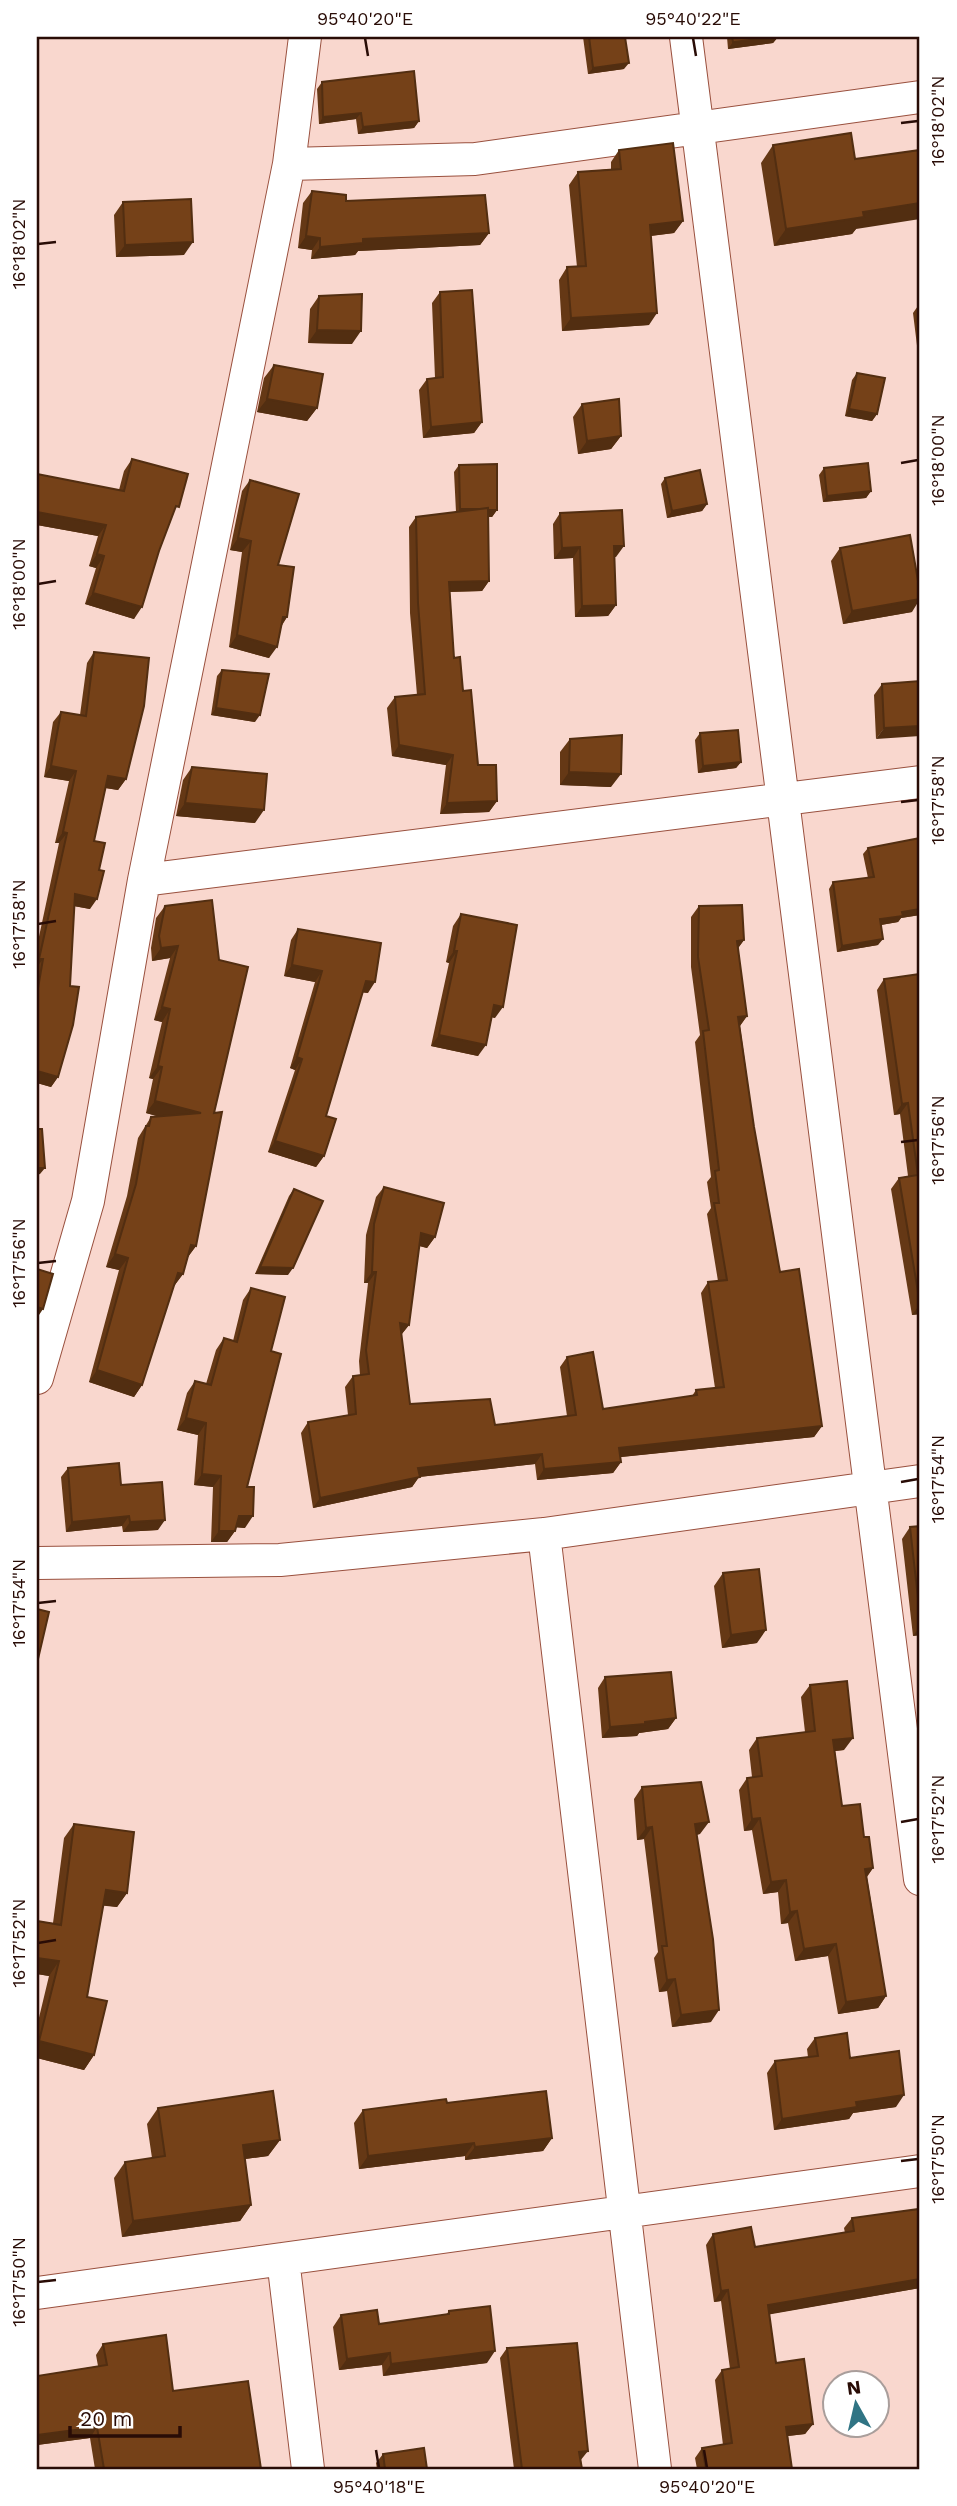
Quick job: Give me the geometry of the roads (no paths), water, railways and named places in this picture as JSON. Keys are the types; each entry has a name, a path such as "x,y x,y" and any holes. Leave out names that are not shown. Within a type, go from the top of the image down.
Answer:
{"street":[{"path":"37,1378 88,1201 144,880 289,163 305,37"},
{"path":"686,37 920,1879"},
{"path":"289,163 475,159 920,97"},
{"path":"144,880 920,782"},
{"path":"37,1563 280,1560 544,1534 920,1481"},
{"path":"544,1534 655,2469"},
{"path":"37,2293 920,2171"},
{"path":"284,2259 308,2469"}]}
